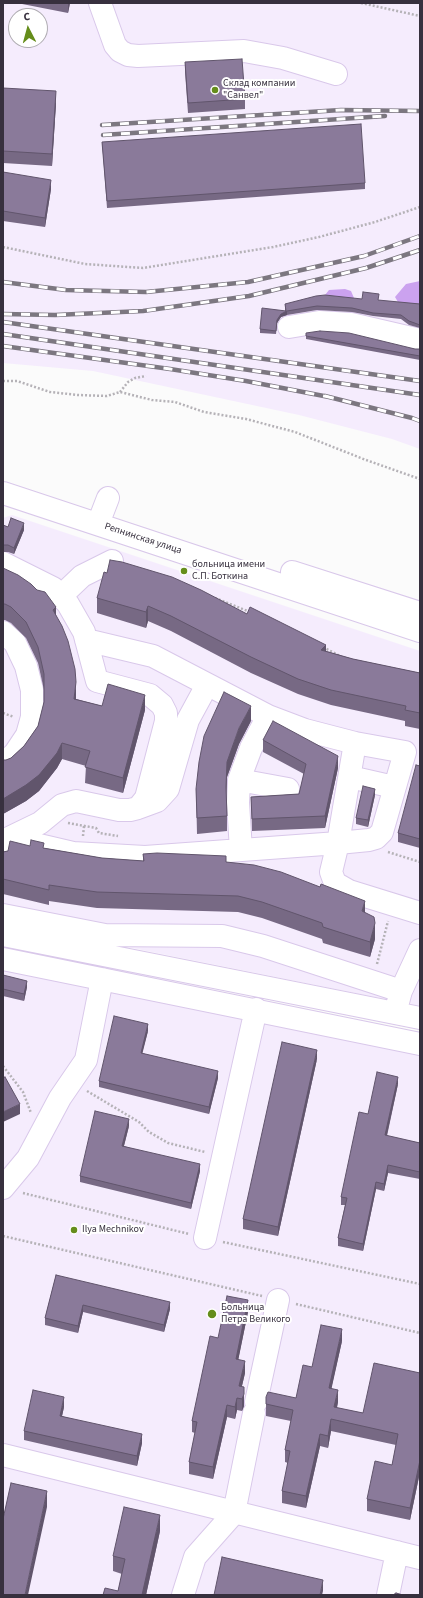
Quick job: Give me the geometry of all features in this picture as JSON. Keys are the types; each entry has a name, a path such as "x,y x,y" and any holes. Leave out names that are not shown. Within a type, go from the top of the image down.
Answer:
{"street":[{"path":"100,3 114,45 120,51 128,55 138,56 244,51 283,58 336,74"},
{"path":"289,327 319,322 351,324 420,340"},
{"name":"Репнинская улица","path":"3,480 420,613"},
{"name":"Репнинская улица","path":"3,493 102,512 420,631"},
{"path":"61,596 82,576 112,561"},
{"path":"3,563 53,588 68,604 84,632 97,681 150,695 162,705 166,713 166,721 146,798 129,809"},
{"path":"3,632 15,643 26,666 32,690 32,716 27,735 15,753 3,764"},
{"path":"6,840 82,854 119,846 145,857 338,844 369,840 376,838 382,832 394,787 412,753 355,743 304,730 268,716 154,656 86,640"},
{"path":"6,840 40,823 62,805 76,801 129,809 157,801 168,789 188,720 207,684"},
{"path":"240,850 238,803 239,780 251,748 268,716"},
{"path":"355,743 338,844 331,872 335,883 349,891 420,913"},
{"path":"350,777 394,787"},
{"path":"239,780 288,789"},
{"path":"3,915 105,935 222,936 263,946 401,992"},
{"path":"3,935 420,1018"},
{"path":"395,1013 401,992 420,952"},
{"path":"3,959 256,1009 420,1044"},
{"path":"3,1188 28,1158 60,1098 86,1060 102,979"},
{"path":"205,1238 256,1009"},
{"path":"183,1595 194,1558 234,1513 278,1300"},
{"path":"3,1455 420,1558"},
{"path":"388,1595 397,1552"}],"path":[{"path":"361,3 420,16"},
{"path":"3,247 85,264 143,268 273,247 319,237 375,222 420,207"},
{"path":"120,392 128,382 135,378 146,376"},
{"path":"3,381 17,381 50,392 108,396 120,392 152,400 175,402 204,412 246,420 295,432 366,460 420,479"},
{"path":"210,596 255,614"},
{"path":"322,647 342,657"},
{"path":"3,713 15,717"},
{"path":"82,854 84,826 89,804"},
{"path":"55,810 64,822 96,828 99,832 119,846 129,809"},
{"path":"376,838 385,851 420,862"},
{"path":"373,982 391,905"},
{"path":"3,1066 23,1092 33,1116"},
{"path":"71,1082 139,1122 148,1132 168,1143 223,1157"},
{"path":"3,1236 420,1333"}],"shaded area":[{"path":"3,3 420,3 420,449 392,439 299,415 93,371 3,363"},
{"path":"420,281 420,304 398,302 395,297 406,284"},
{"path":"345,289 351,291 354,298 329,298 325,295 329,290"},
{"path":"12,515 420,651 420,1006 3,922 3,518"},
{"name":"Больница Петра Великого","path":"3,949 420,1032 420,1595 3,1595"}],"building":[{"name":"Склад компании \"Санвел\"","path":"242,59 245,99 188,103 185,62"},
{"path":"3,88 56,91 52,154 3,151"},
{"path":"361,124 365,183 107,201 102,142"},
{"path":"3,172 51,180 45,218 3,211"},
{"path":"363,292 379,294 378,300 420,304 420,325 409,321 401,315 373,313 352,308 317,306 287,311 281,314 277,320 276,331 260,329 262,308 286,311 285,304 325,295 362,299"},
{"path":"320,331 349,333 420,349 420,356 306,336 306,333"},
{"path":"11,518 24,523 14,548 8,545 3,545 3,525 8,527"},
{"path":"110,560 122,562 172,577 247,614 250,607 326,645 321,650 353,659 420,673 420,713 405,710 406,706 331,690 298,679 148,606 146,612 97,598 104,572 107,573"},
{"path":"3,568 18,575 37,590 45,592 56,607 53,610 68,641 75,669 76,682 74,699 102,706 108,684 145,695 123,778 85,767 90,751 62,743 57,753 39,775 3,799 3,760 11,758 24,746 38,726 44,702 44,674 38,647 26,622 11,607 3,604"},
{"path":"224,692 251,706 239,728 227,762 227,816 197,818 196,789 204,736"},
{"path":"273,721 338,756 325,816 252,819 251,797 299,794 306,764 263,740"},
{"path":"416,765 420,766 420,839 398,833"},
{"path":"363,786 375,789 368,820 356,818"},
{"path":"31,840 44,843 43,848 102,858 144,861 143,854 157,853 226,856 226,862 254,865 281,872 320,887 321,884 365,901 362,911 374,917 375,923 370,942 323,927 322,923 262,902 238,896 97,892 49,885 49,890 3,879 3,852 8,851 10,841 30,846"},
{"path":"3,975 27,981 24,994 3,989"},
{"path":"114,1016 148,1024 141,1053 218,1071 209,1107 99,1081"},
{"path":"282,1042 317,1050 278,1227 243,1219"},
{"path":"377,1072 398,1077 385,1135 420,1143 420,1172 388,1165 384,1184 376,1182 363,1244 338,1238 347,1198 341,1197 359,1112 368,1114"},
{"path":"5,1077 20,1104 3,1112 3,1078"},
{"path":"95,1111 129,1119 122,1146 200,1164 191,1203 80,1176"},
{"path":"56,1275 170,1302 164,1325 83,1305 78,1326 45,1318"},
{"path":"227,1296 248,1300 236,1359 245,1361 239,1386 244,1387 244,1394 242,1399 237,1398 235,1407 227,1405 213,1467 189,1462 197,1422 192,1421 210,1336 218,1338"},
{"path":"321,1325 342,1329 329,1388 338,1390 334,1407 363,1413 374,1363 420,1373 420,1460 410,1508 367,1499 375,1461 392,1465 398,1434 331,1419 328,1436 320,1434 306,1496 282,1491 290,1451 285,1450 293,1410 266,1404 266,1397 268,1392 296,1398 303,1365 312,1367"},
{"path":"33,1390 64,1397 60,1416 142,1434 137,1456 24,1431"},
{"path":"11,1483 47,1491 25,1595 3,1595 3,1519"},
{"path":"124,1507 160,1515 142,1595 103,1595 105,1588 118,1591 125,1559 113,1556"},
{"path":"222,1557 323,1580 320,1595 214,1595"}],"railway":[{"path":"102,125 341,110 420,111"},
{"path":"103,135 385,116"},
{"path":"3,282 66,290 146,292 248,282 364,256 420,236"},
{"path":"3,314 55,315 143,311 249,296 366,268 420,250"},
{"path":"3,322 420,381"},
{"path":"3,334 420,395"},
{"path":"3,346 170,369 246,381 329,397"},
{"path":"325,396 420,421"}],"place":[{"name":"Склад компании \"Санвел\"","path":"215,90"},
{"name":"больница имени С.П. Боткина","path":"184,571"},
{"name":"Ilya Mechnikov","path":"74,1230"},
{"name":"Больница Петра Великого","path":"212,1314"}]}
